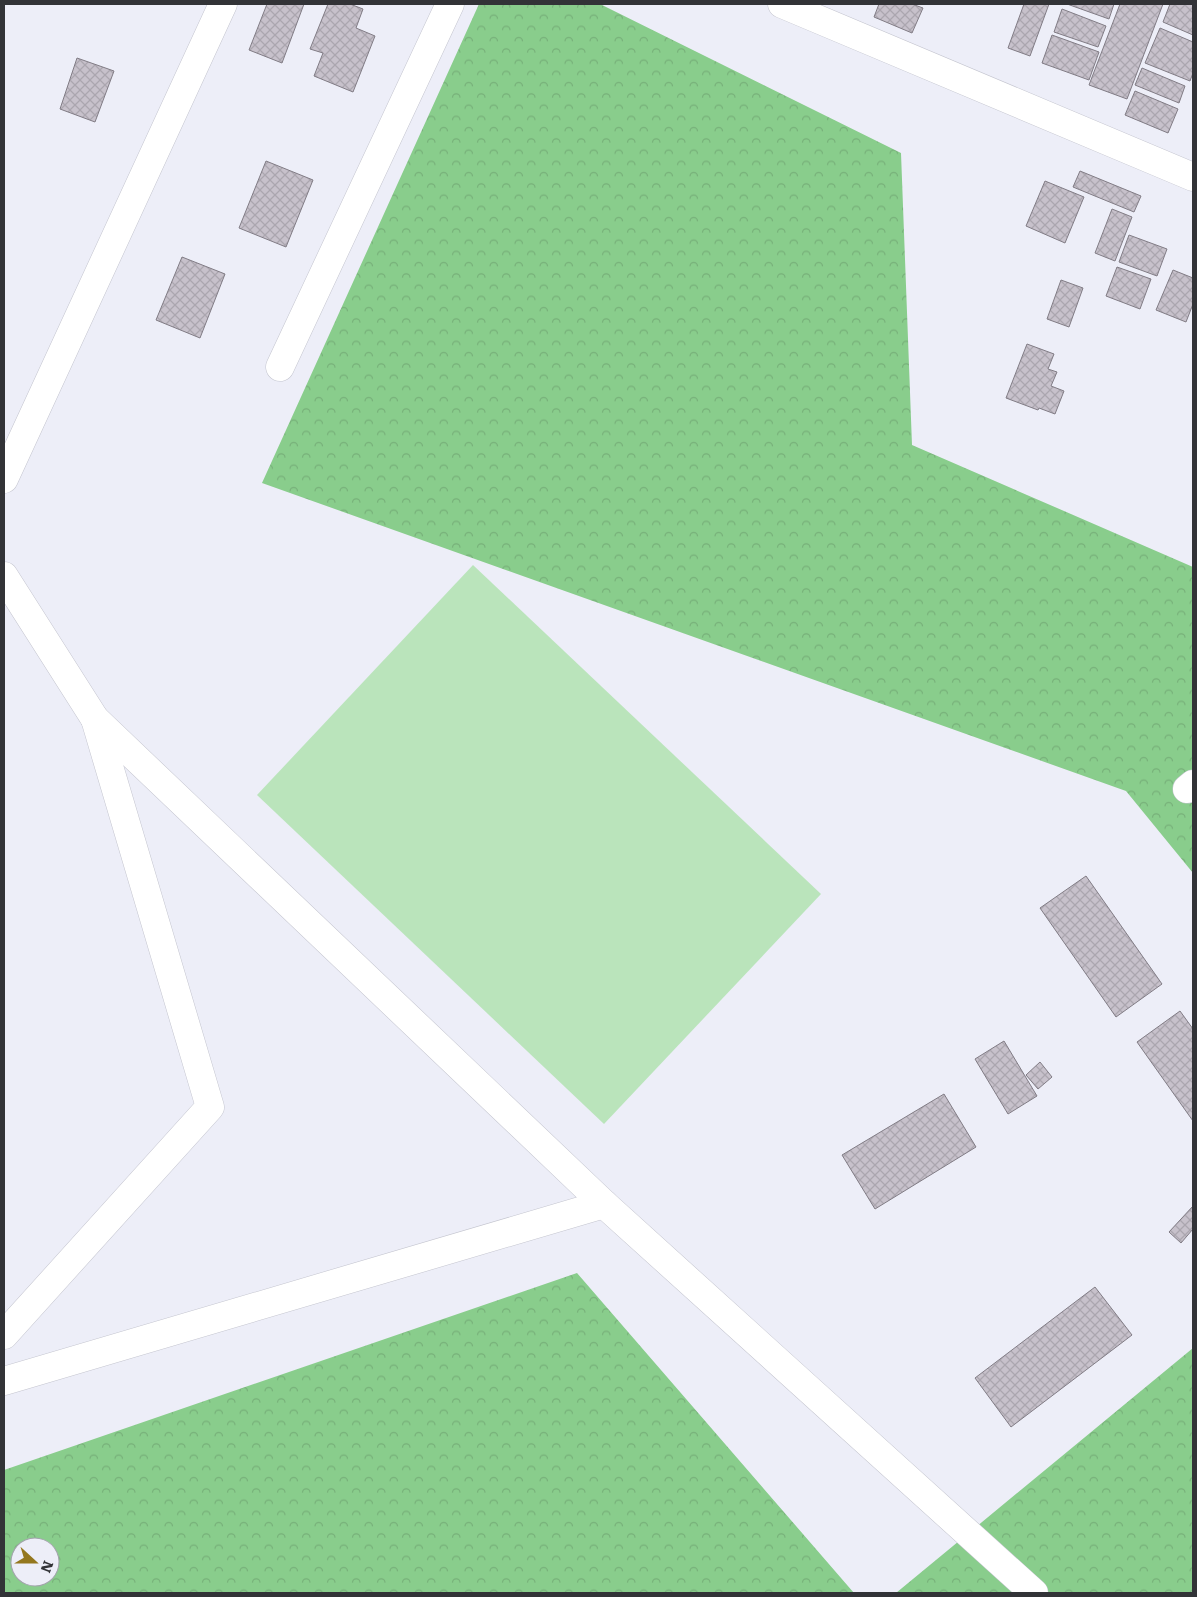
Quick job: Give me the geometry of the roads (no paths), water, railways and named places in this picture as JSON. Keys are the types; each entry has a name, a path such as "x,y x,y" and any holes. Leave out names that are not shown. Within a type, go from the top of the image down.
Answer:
{"street":[{"path":"4,479 223,4"},
{"path":"280,367 450,4"},
{"path":"782,4 1193,176"},
{"path":"4,576 95,719 604,1204 1034,1593"},
{"path":"4,1335 210,1107 95,719"},
{"path":"4,1381 604,1204"}]}
